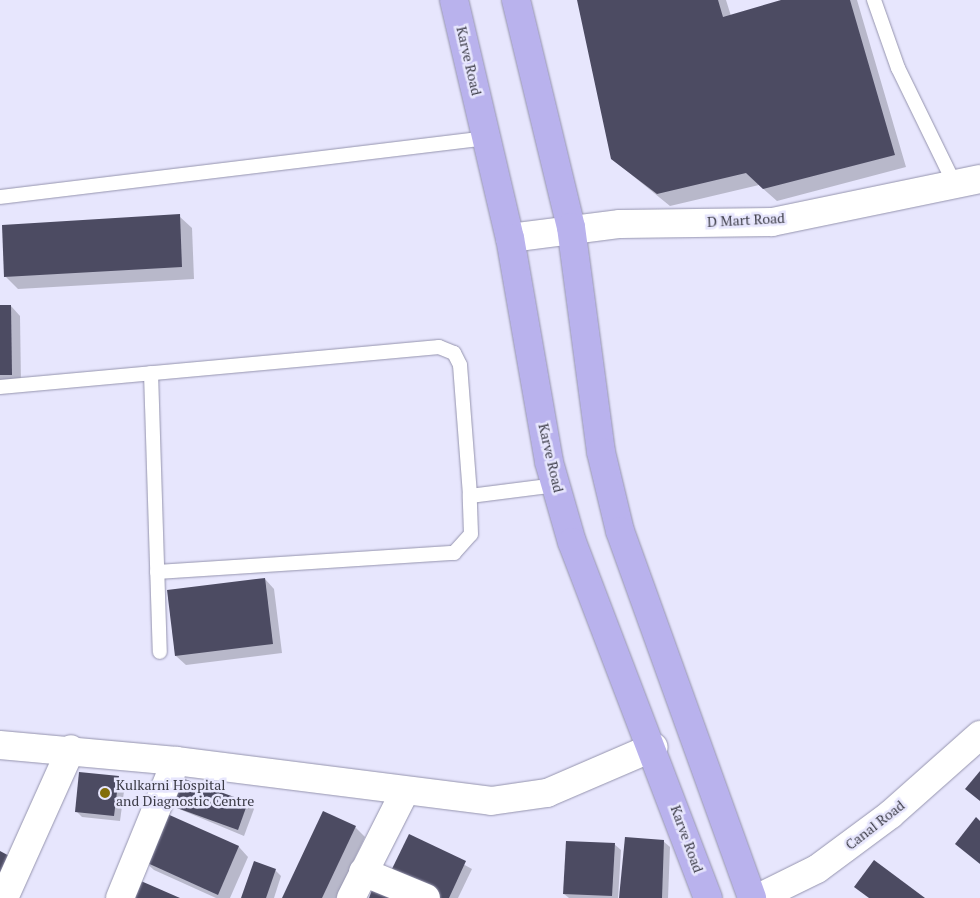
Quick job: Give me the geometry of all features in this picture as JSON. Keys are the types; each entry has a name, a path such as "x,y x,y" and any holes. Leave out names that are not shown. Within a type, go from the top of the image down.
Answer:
{"main road":[{"name":"Karve Road","path":"454,0 510,238 556,485 572,542 654,747 708,898"},
{"path":"516,0 571,227 601,452 620,531 752,898"}],"street":[{"name":"D Mart Road","path":"510,238 571,227 772,222 967,182"},
{"name":"Canal Road","path":"758,898 817,869 891,814 980,735"},
{"path":"0,745 176,761 491,801 547,793 654,747"},
{"path":"4,898 71,750"},
{"path":"120,898 176,761"},
{"path":"351,898 405,791"},
{"path":"363,872 426,898"}],"lane":[{"path":"874,0 898,68 967,182"},
{"path":"0,197 486,138"},
{"path":"0,387 439,347 454,353 460,365 471,534 454,553 157,572"},
{"path":"151,374 160,652"},
{"path":"470,496 556,485"}],"building":[{"path":"577,0 718,0 723,17 781,0 850,0 895,155 763,189 746,173 657,194 611,159"},
{"path":"180,214 182,267 4,277 2,225"},
{"path":"0,305 11,305 12,375 0,375"},
{"path":"265,578 273,644 175,656 167,590"},
{"path":"980,771 980,801 965,789"},
{"path":"79,772 119,776 114,816 75,812"},
{"path":"176,776 248,802 238,830 166,804"},
{"path":"323,811 356,826 322,898 282,898"},
{"path":"165,813 239,846 218,895 143,861"},
{"path":"976,817 980,821 980,864 955,844"},
{"path":"409,834 466,861 449,898 438,898 389,875"},
{"path":"625,837 664,840 662,898 619,898"},
{"path":"566,841 615,843 612,896 563,894"},
{"path":"0,851 15,859 0,889"},
{"path":"874,860 925,898 869,898 854,887"},
{"path":"254,861 276,869 266,898 241,898"},
{"path":"134,878 180,898 125,898"},
{"path":"375,881 417,898 369,898"}],"place":[{"name":"Kulkarni Hospital and Diagnostic Centre","path":"105,793"}]}
